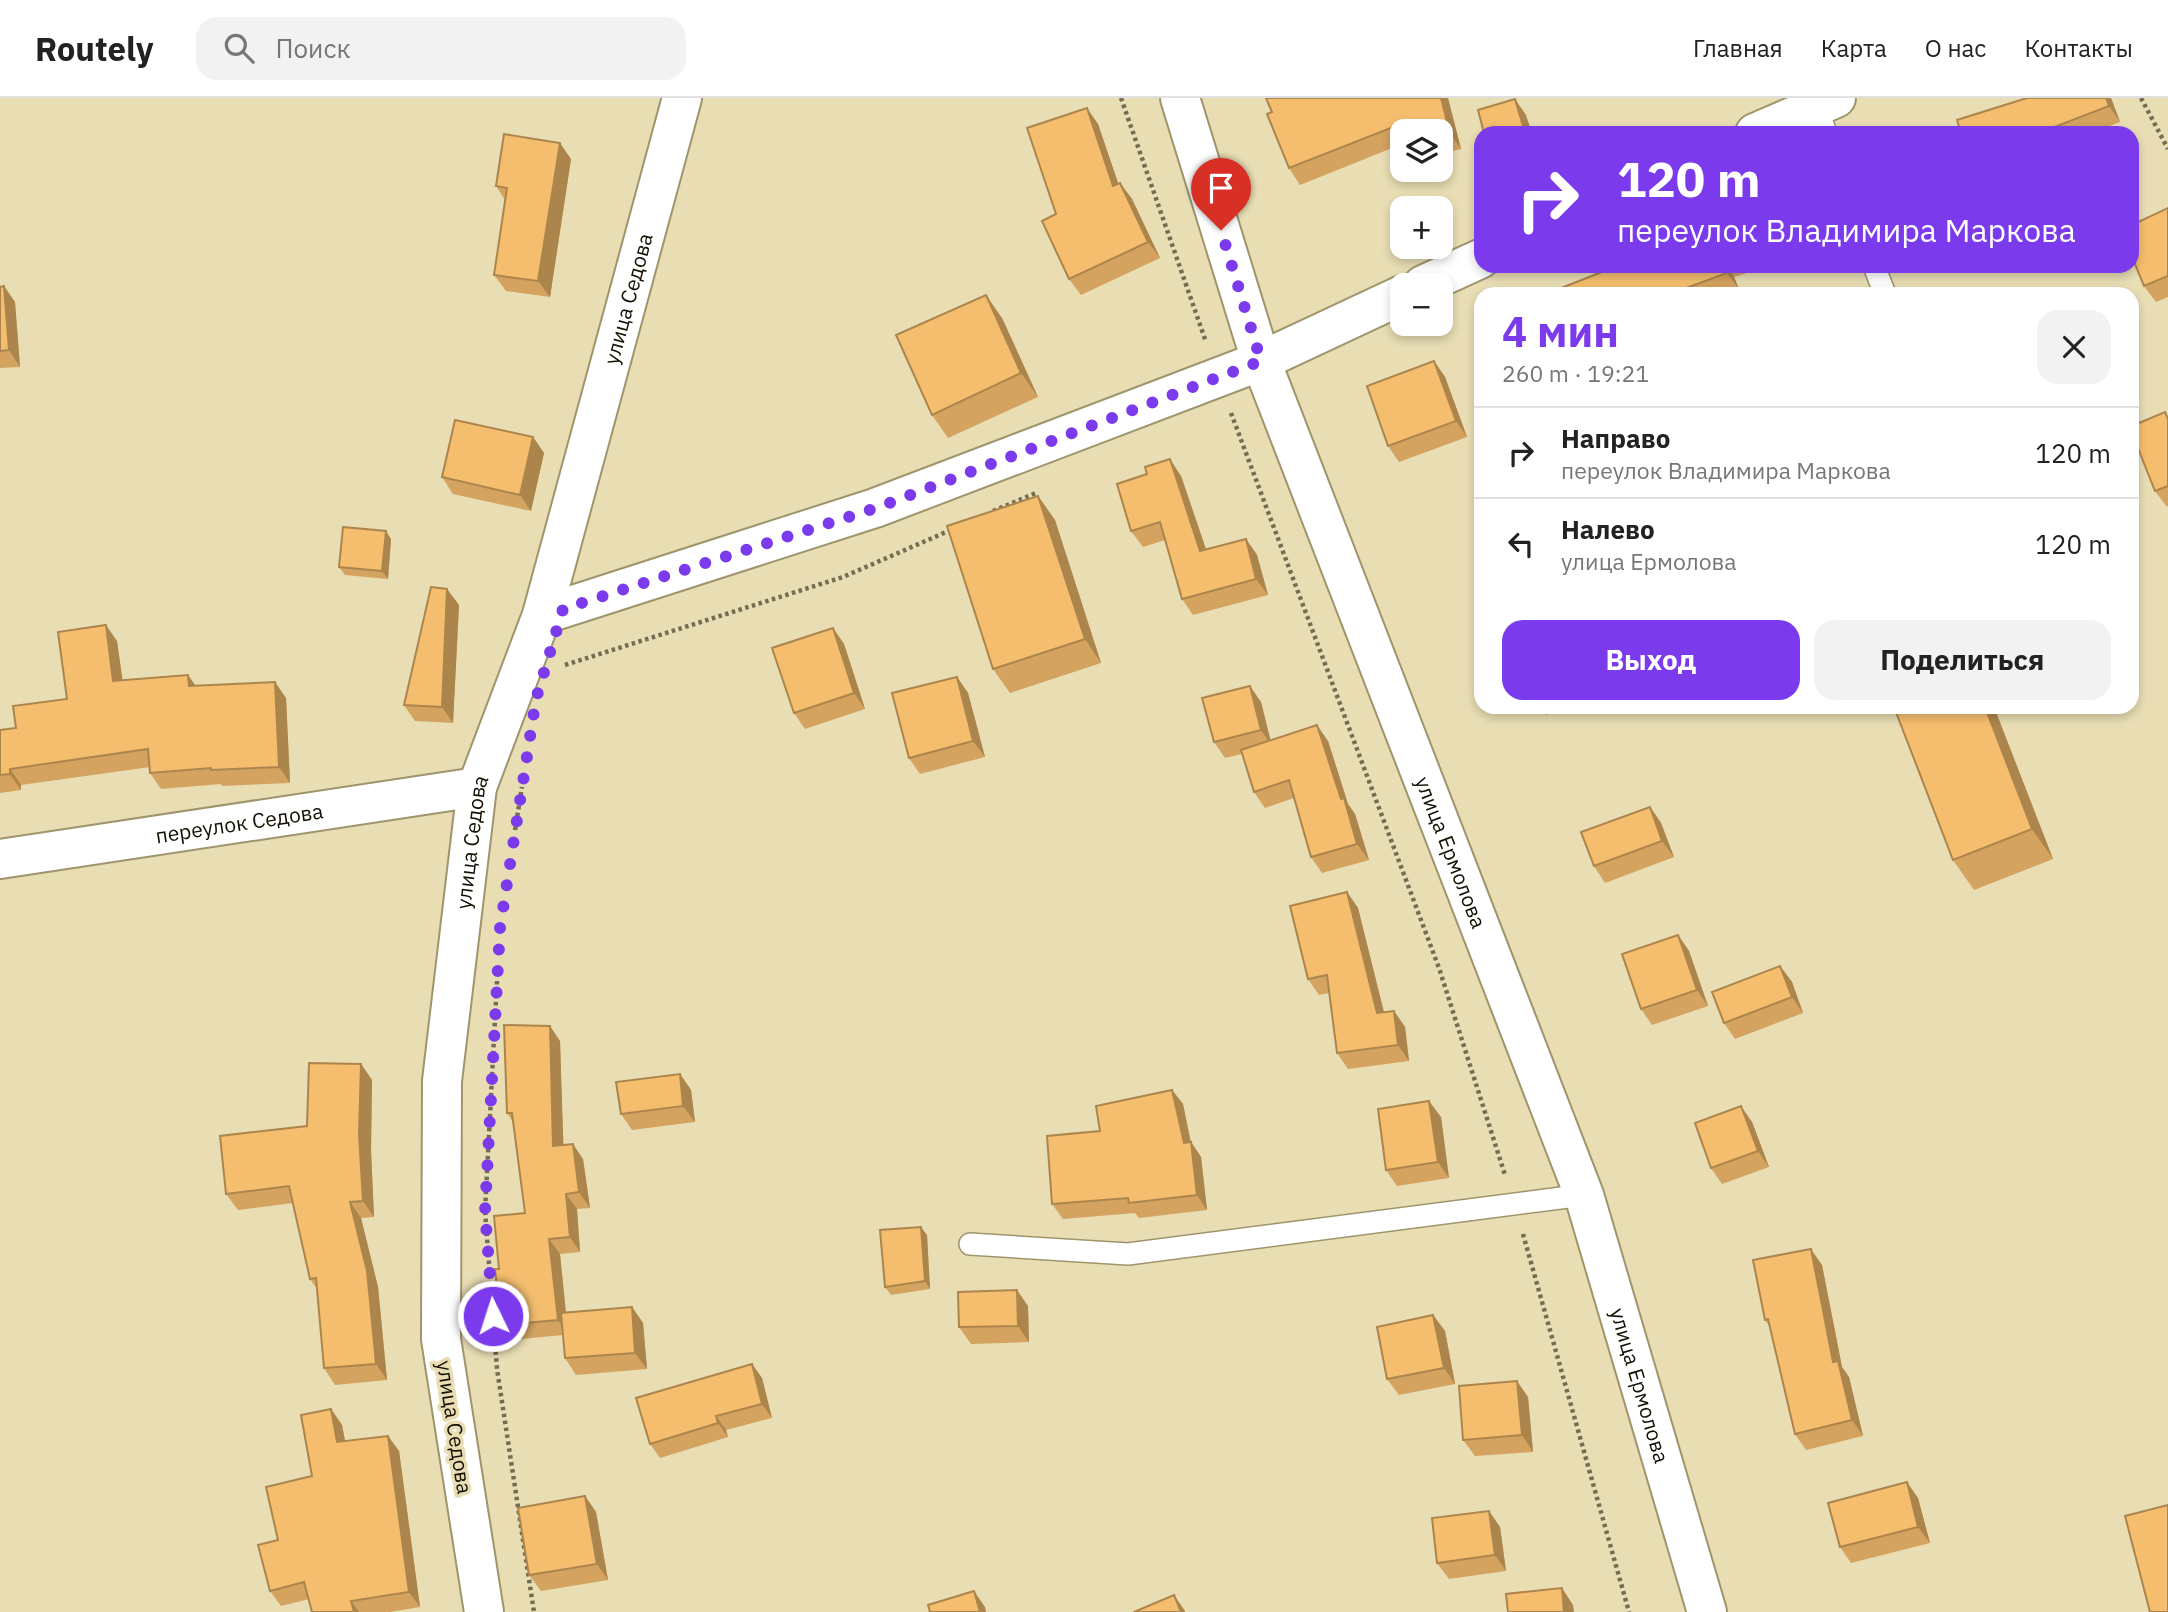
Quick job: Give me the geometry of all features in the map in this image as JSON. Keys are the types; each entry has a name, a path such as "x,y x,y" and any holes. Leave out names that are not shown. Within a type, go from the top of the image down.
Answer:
{"street":[{"name":"улица Седова","path":"484,1612 442,1339 442,1081 477,787 542,615 681,98"},
{"name":"улица Ермолова","path":"1180,98 1261,361 1584,1195 1707,1612"},
{"path":"1779,126 1826,112"},
{"path":"1449,273 1474,262"},
{"path":"542,615 1219,395 1261,361 1390,301"},
{"name":"переулок Седова","path":"0,859 477,787"}],"lane":[{"path":"970,1244 1128,1254 1584,1195"}],"path":[{"path":"1121,98 1219,395 1230,408 1439,968 1515,1204 1629,1612"},
{"path":"2141,98 2168,149"},
{"path":"982,516 1045,489"},
{"path":"521,671 545,671 843,577 956,527"},
{"path":"515,834 523,780"},
{"path":"498,968 485,1211 497,1369 534,1612"}],"building":[{"path":"1266,98 1441,98 1446,119 1390,119 1390,128 1289,168 1267,114 1272,112"},
{"path":"2027,98 2106,98 2109,106 2057,126 1959,126 1957,120"},
{"path":"1515,99 1523,126 1482,126 1478,110"},
{"path":"1087,108 1113,186 1120,183 1148,242 1069,279 1042,221 1056,214 1027,128"},
{"path":"504,134 560,143 538,281 494,275 507,188 496,186"},
{"path":"2168,208 2168,276 2144,286 2139,273 2139,222"},
{"path":"1599,273 1727,273 1689,287 1564,287"},
{"path":"4,286 9,350 0,351 0,287"},
{"path":"986,295 1021,373 932,415 896,335"},
{"path":"1434,361 1456,421 1388,446 1367,386"},
{"path":"2165,412 2168,419 2168,486 2155,491 2139,451 2139,423"},
{"path":"455,420 533,437 520,495 442,477"},
{"path":"1170,459 1200,551 1246,539 1256,579 1182,599 1160,522 1131,531 1117,484 1147,474 1145,467"},
{"path":"1038,496 1085,639 993,669 947,526"},
{"path":"343,527 386,531 382,571 339,567"},
{"path":"431,587 447,589 442,707 404,705"},
{"path":"106,625 113,681 188,675 189,686 275,682 279,767 211,768 150,773 148,749 10,769 10,774 0,775 0,730 16,728 13,706 67,699 58,632"},
{"path":"833,628 854,693 794,713 772,648"},
{"path":"957,677 973,741 909,758 892,693"},
{"path":"1250,686 1261,730 1214,742 1202,698"},
{"path":"1897,714 1988,714 2032,829 1953,860"},
{"path":"1317,725 1341,799 1344,798 1357,844 1311,857 1289,780 1254,792 1241,750"},
{"path":"1650,807 1662,841 1594,866 1581,832"},
{"path":"1347,892 1377,1013 1394,1011 1398,1045 1337,1053 1327,975 1308,979 1290,906"},
{"path":"1678,935 1697,990 1641,1009 1622,954"},
{"path":"1780,966 1792,997 1724,1023 1712,992"},
{"path":"504,1025 550,1026 553,1146 573,1144 579,1192 566,1194 570,1237 549,1239 558,1320 501,1325 495,1269 499,1269 494,1216 525,1213 512,1113 507,1113"},
{"path":"309,1063 361,1064 359,1134 363,1201 350,1202 367,1271 376,1364 324,1368 316,1278 310,1279 289,1186 226,1194 220,1136 307,1126"},
{"path":"680,1074 683,1106 621,1114 616,1082"},
{"path":"1172,1090 1184,1143 1191,1142 1197,1195 1129,1203 1128,1198 1052,1204 1047,1136 1100,1131 1096,1106"},
{"path":"1429,1101 1438,1162 1386,1170 1378,1109"},
{"path":"1741,1106 1758,1151 1711,1168 1695,1123"},
{"path":"921,1227 925,1281 885,1287 880,1230"},
{"path":"1811,1249 1833,1362 1838,1361 1852,1420 1795,1434 1768,1319 1765,1320 1753,1260"},
{"path":"1017,1290 1018,1326 959,1327 958,1292"},
{"path":"632,1307 635,1353 565,1358 561,1313"},
{"path":"1433,1315 1444,1368 1387,1379 1377,1327"},
{"path":"752,1364 762,1404 716,1416 718,1423 650,1444 636,1398"},
{"path":"1517,1381 1522,1435 1463,1440 1459,1386"},
{"path":"331,1409 337,1442 388,1436 409,1592 351,1601 354,1612 312,1612 304,1582 270,1591 258,1545 278,1540 266,1487 312,1476 301,1415"},
{"path":"1907,1482 1918,1527 1840,1547 1828,1503"},
{"path":"585,1496 597,1564 529,1575 518,1508"},
{"path":"2168,1505 2168,1612 2150,1612 2125,1516"},
{"path":"1489,1511 1495,1555 1437,1563 1432,1518"},
{"path":"1562,1588 1564,1612 1508,1612 1506,1594"},
{"path":"974,1591 980,1612 930,1612 928,1605"},
{"path":"1174,1595 1181,1612 1134,1612"}],"route":[{"path":"493,1316 485,1211 500,928 536,699 563,609 876,508 1261,361 1221,230"}]}
